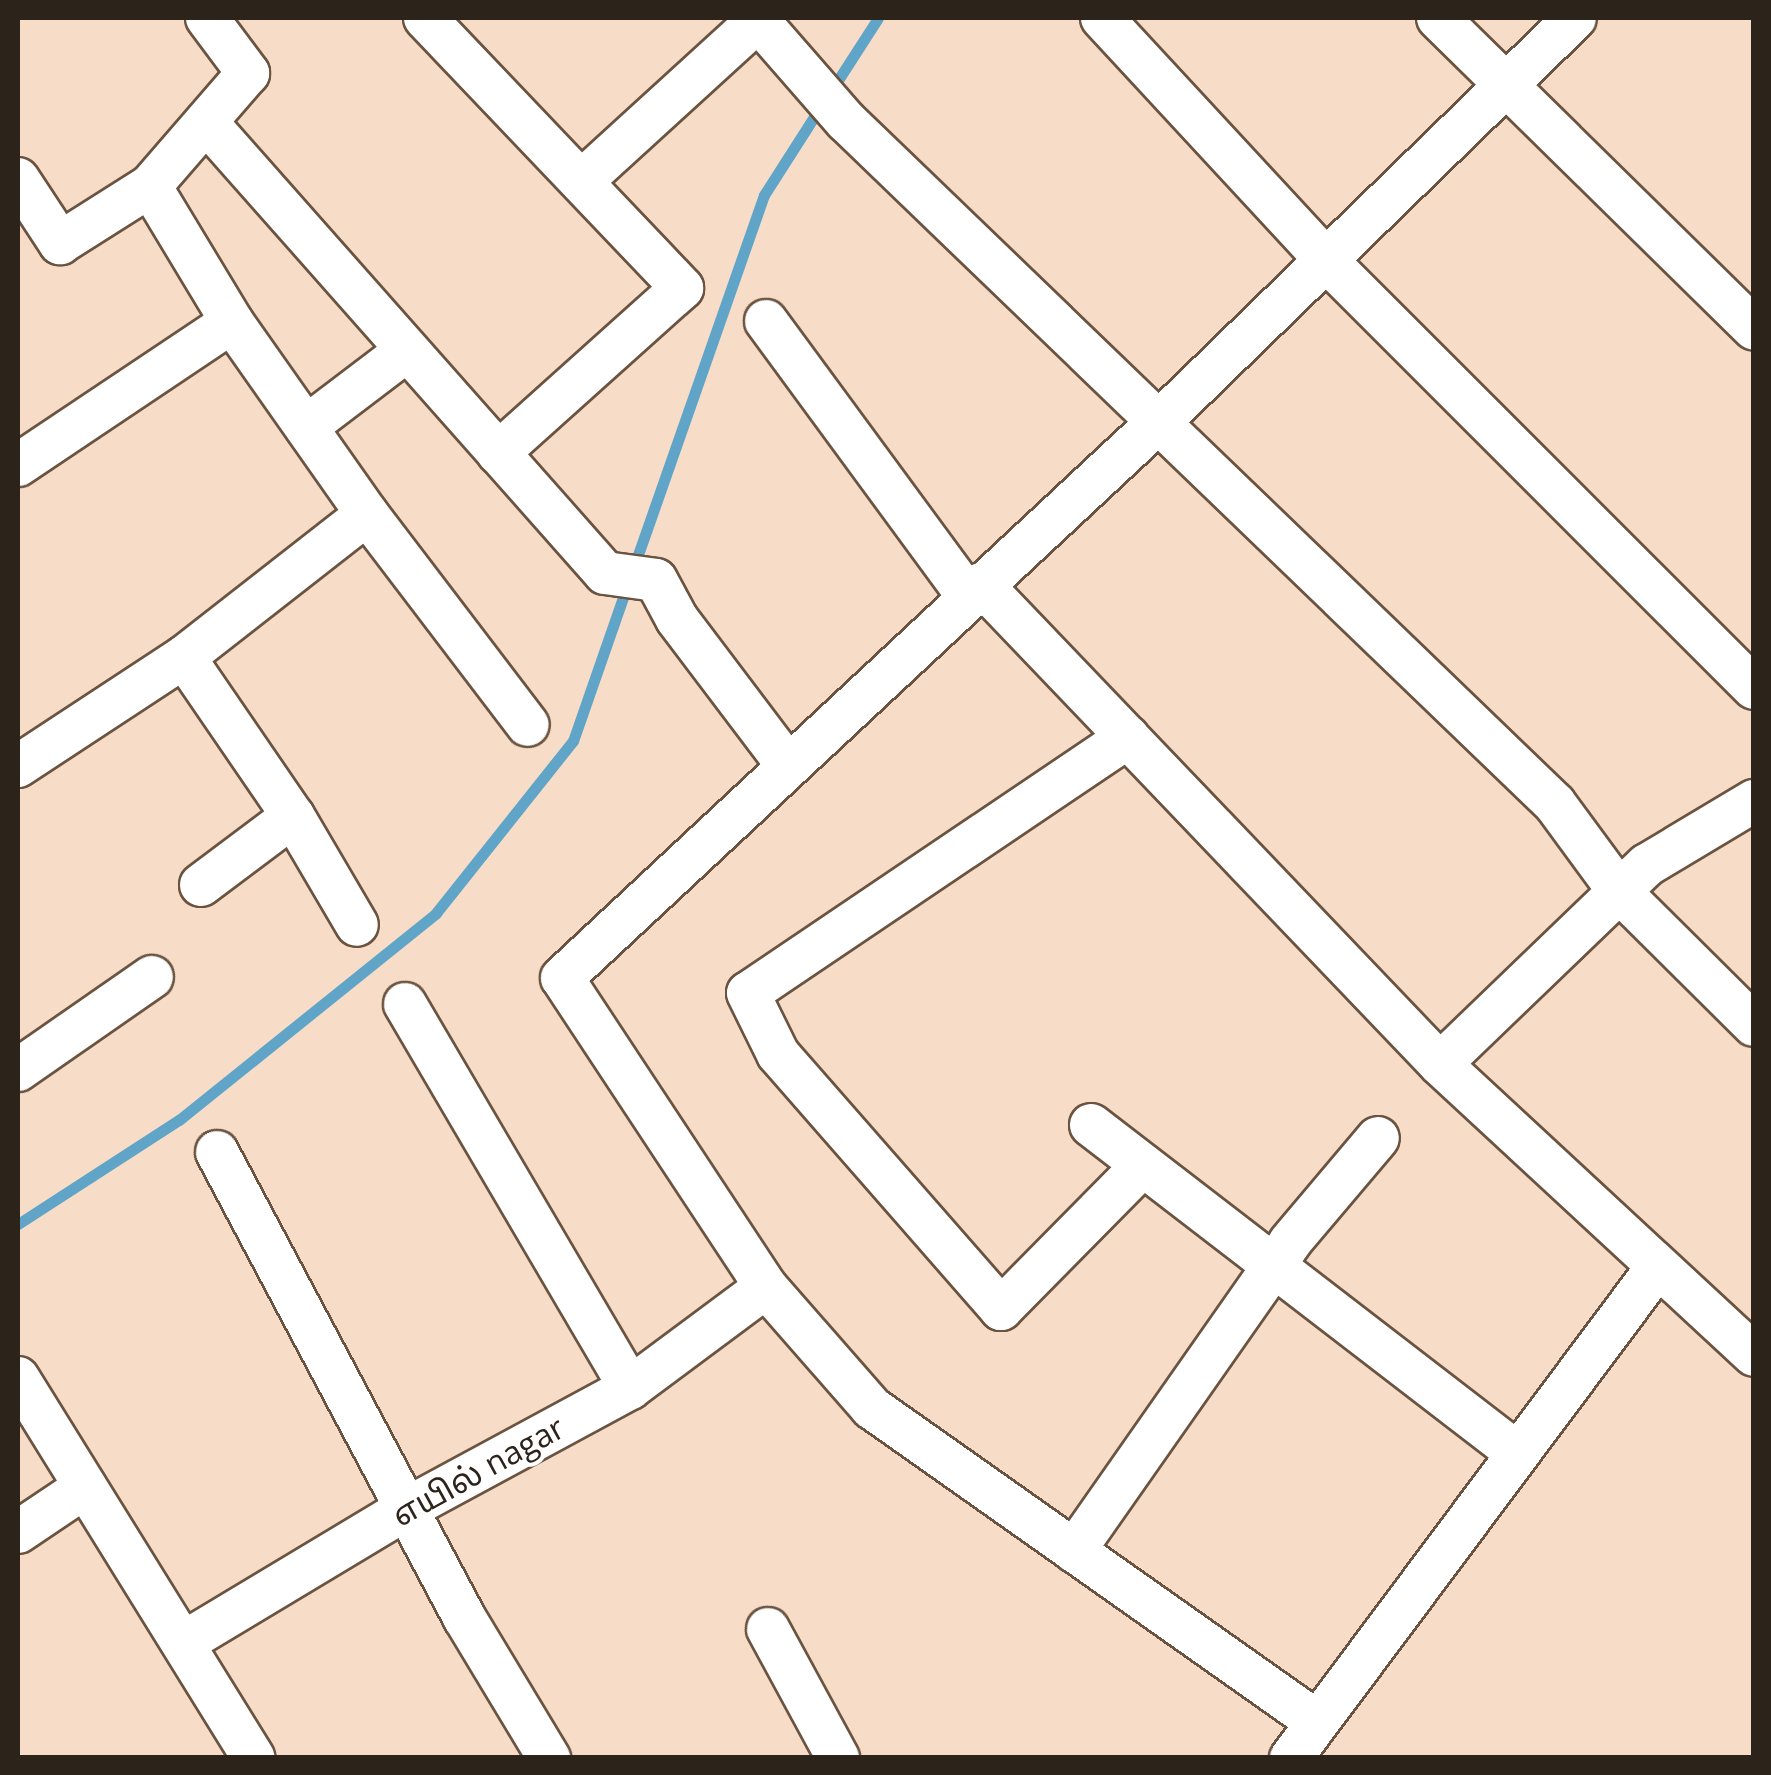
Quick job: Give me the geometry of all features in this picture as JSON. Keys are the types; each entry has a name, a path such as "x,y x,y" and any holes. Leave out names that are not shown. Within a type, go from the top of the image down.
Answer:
{"street":[{"path":"18,179 60,243 150,186 248,73 207,18"},
{"path":"424,18 583,180 682,288 498,453"},
{"path":"1102,18 1324,258 1754,688"},
{"path":"1438,18 1754,328"},
{"path":"1317,1722 872,1408 766,1286 562,978 786,763 1156,423 1575,18"},
{"path":"583,180 757,19 816,82 846,121 1554,804 1619,890 1754,1025"},
{"path":"206,122 605,573 656,580 677,619 786,763"},
{"path":"150,186 232,322 306,428 528,725"},
{"path":"766,321 975,590 1128,737 1440,1064 1656,1269 1754,1355"},
{"path":"18,465 232,322"},
{"path":"306,428 406,352"},
{"path":"18,766 184,657 367,514"},
{"path":"184,657 293,816 357,925"},
{"path":"1128,737 748,993 778,1054 1001,1309 1143,1165"},
{"path":"1440,1064 1647,864 1754,801"},
{"path":"201,884 293,816"},
{"path":"18,1070 152,977"},
{"path":"405,1004 630,1388"},
{"path":"1091,1125 1517,1453"},
{"path":"1074,1552 1274,1264 1378,1138"},
{"path":"216,1152 408,1508 550,1758"},
{"path":"1292,1758 1656,1269"},
{"name":"எயில் nagar","path":"183,1643 408,1508 630,1388 766,1286"},
{"path":"18,1378 254,1758"},
{"path":"18,1532 86,1488"},
{"path":"768,1629 838,1758"}],"waterway":[{"path":"831,91 878,18"},
{"path":"633,569 764,195 821,106"},
{"path":"18,1224 179,1120 436,913 573,741 627,586"}]}
